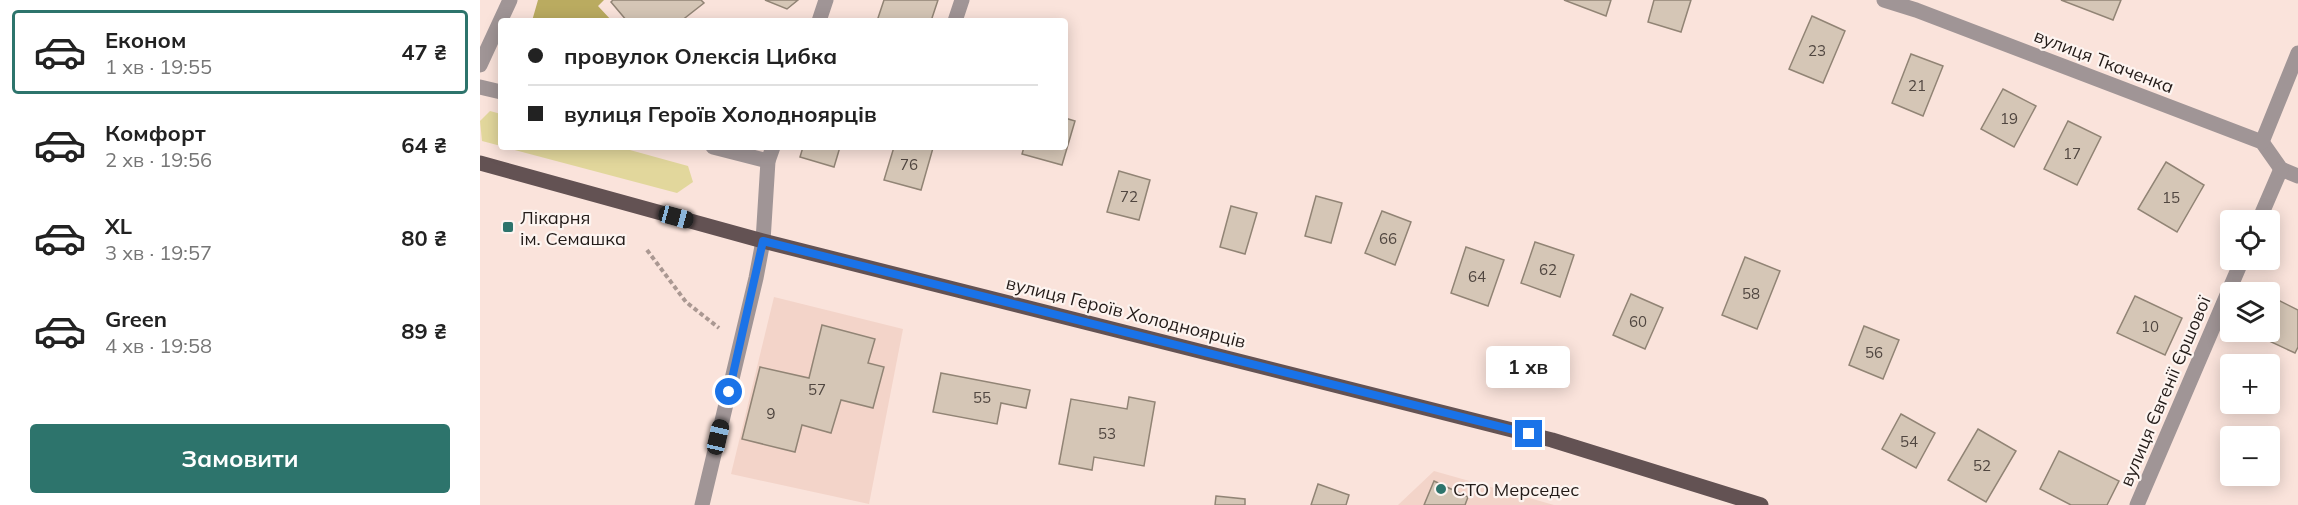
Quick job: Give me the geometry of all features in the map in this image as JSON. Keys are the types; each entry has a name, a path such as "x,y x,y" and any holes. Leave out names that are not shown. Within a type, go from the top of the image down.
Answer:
{"main road":[{"name":"вулиця Героїв Холодноярців","path":"480,163 763,241 1552,440 1761,505"}],"street":[{"path":"502,18 510,0"},
{"path":"820,18 826,0"},
{"path":"957,18 962,0"},
{"name":"вулиця Ткаченка","path":"1884,0 1916,10 2262,142"},
{"path":"480,65 498,26"},
{"path":"2298,53 2262,142 2281,169 2298,176"},
{"path":"480,87 498,91"},
{"path":"702,505 763,241 771,154 738,150"},
{"path":"2263,210 2281,169"},
{"name":"вулиця Євгенії Єршової","path":"2137,505 2238,270"}],"path":[{"path":"647,250 686,302 719,328"}],"shaded area":[{"path":"538,0 604,0 598,6 609,18 533,18"},
{"path":"490,111 498,113 498,145 482,141 480,121"},
{"path":"514,150 630,150 688,166 693,182 677,193"},
{"path":"774,297 903,329 869,504 731,474"},
{"path":"1434,471 1554,505 1398,505"}],"building":[{"path":"613,0 701,0 704,3 685,18 624,18 611,2"},
{"path":"765,0 798,0 787,9"},
{"path":"884,0 938,0 932,18 878,18"},
{"path":"1564,0 1611,0 1606,16"},
{"path":"1654,0 1691,0 1681,32 1648,22"},
{"path":"2061,0 2121,0 2113,20"},
{"path":"1812,16 1845,31 1823,83 1789,69"},
{"path":"1911,54 1943,66 1923,116 1892,103"},
{"path":"2003,89 2036,106 2014,147 1981,129"},
{"path":"1068,119 1075,121 1068,145"},
{"path":"2068,121 2101,137 2077,185 2044,169"},
{"path":"802,150 839,150 834,167 800,157"},
{"path":"893,150 932,150 921,190 884,180"},
{"path":"1023,150 1066,150 1062,165 1022,154"},
{"path":"2166,162 2204,185 2177,232 2138,209"},
{"path":"1119,171 1150,180 1139,220 1107,212"},
{"path":"1316,196 1342,203 1331,243 1305,236"},
{"path":"1231,206 1257,213 1245,254 1220,247"},
{"path":"1382,211 1411,222 1395,265 1365,253"},
{"path":"1535,242 1574,255 1560,297 1521,283"},
{"path":"1466,247 1504,260 1488,306 1451,293"},
{"path":"1745,257 1780,271 1757,329 1722,315"},
{"path":"1631,294 1663,308 1645,349 1613,335"},
{"path":"2135,296 2182,318 2165,355 2117,333"},
{"path":"2280,301 2298,310 2298,347 2295,353 2271,342 2280,342"},
{"path":"822,325 875,339 868,363 884,367 873,408 841,400 831,433 802,425 795,452 742,439 760,367 809,378"},
{"path":"1864,326 1899,340 1883,379 1849,365"},
{"path":"941,373 1030,390 1026,408 1001,403 997,424 933,412"},
{"path":"1129,397 1155,402 1144,466 1094,457 1092,470 1059,464 1071,399 1127,409"},
{"path":"1901,414 1935,433 1916,468 1882,449"},
{"path":"1978,429 2016,451 1986,502 1948,480"},
{"path":"2059,451 2119,481 2107,505 2071,505 2040,489"},
{"name":"СТО Мерседес","path":"1434,481 1468,497 1465,505 1424,505"},
{"path":"1318,484 1349,495 1346,505 1311,505"},
{"path":"1216,496 1245,499 1245,505 1215,505"}],"place":[{"name":"Лікарня ім. Семашка","path":"508,227"},
{"name":"СТО Мерседес","path":"1441,489"}],"route":[{"path":"729,392 763,241 1529,434"}]}
